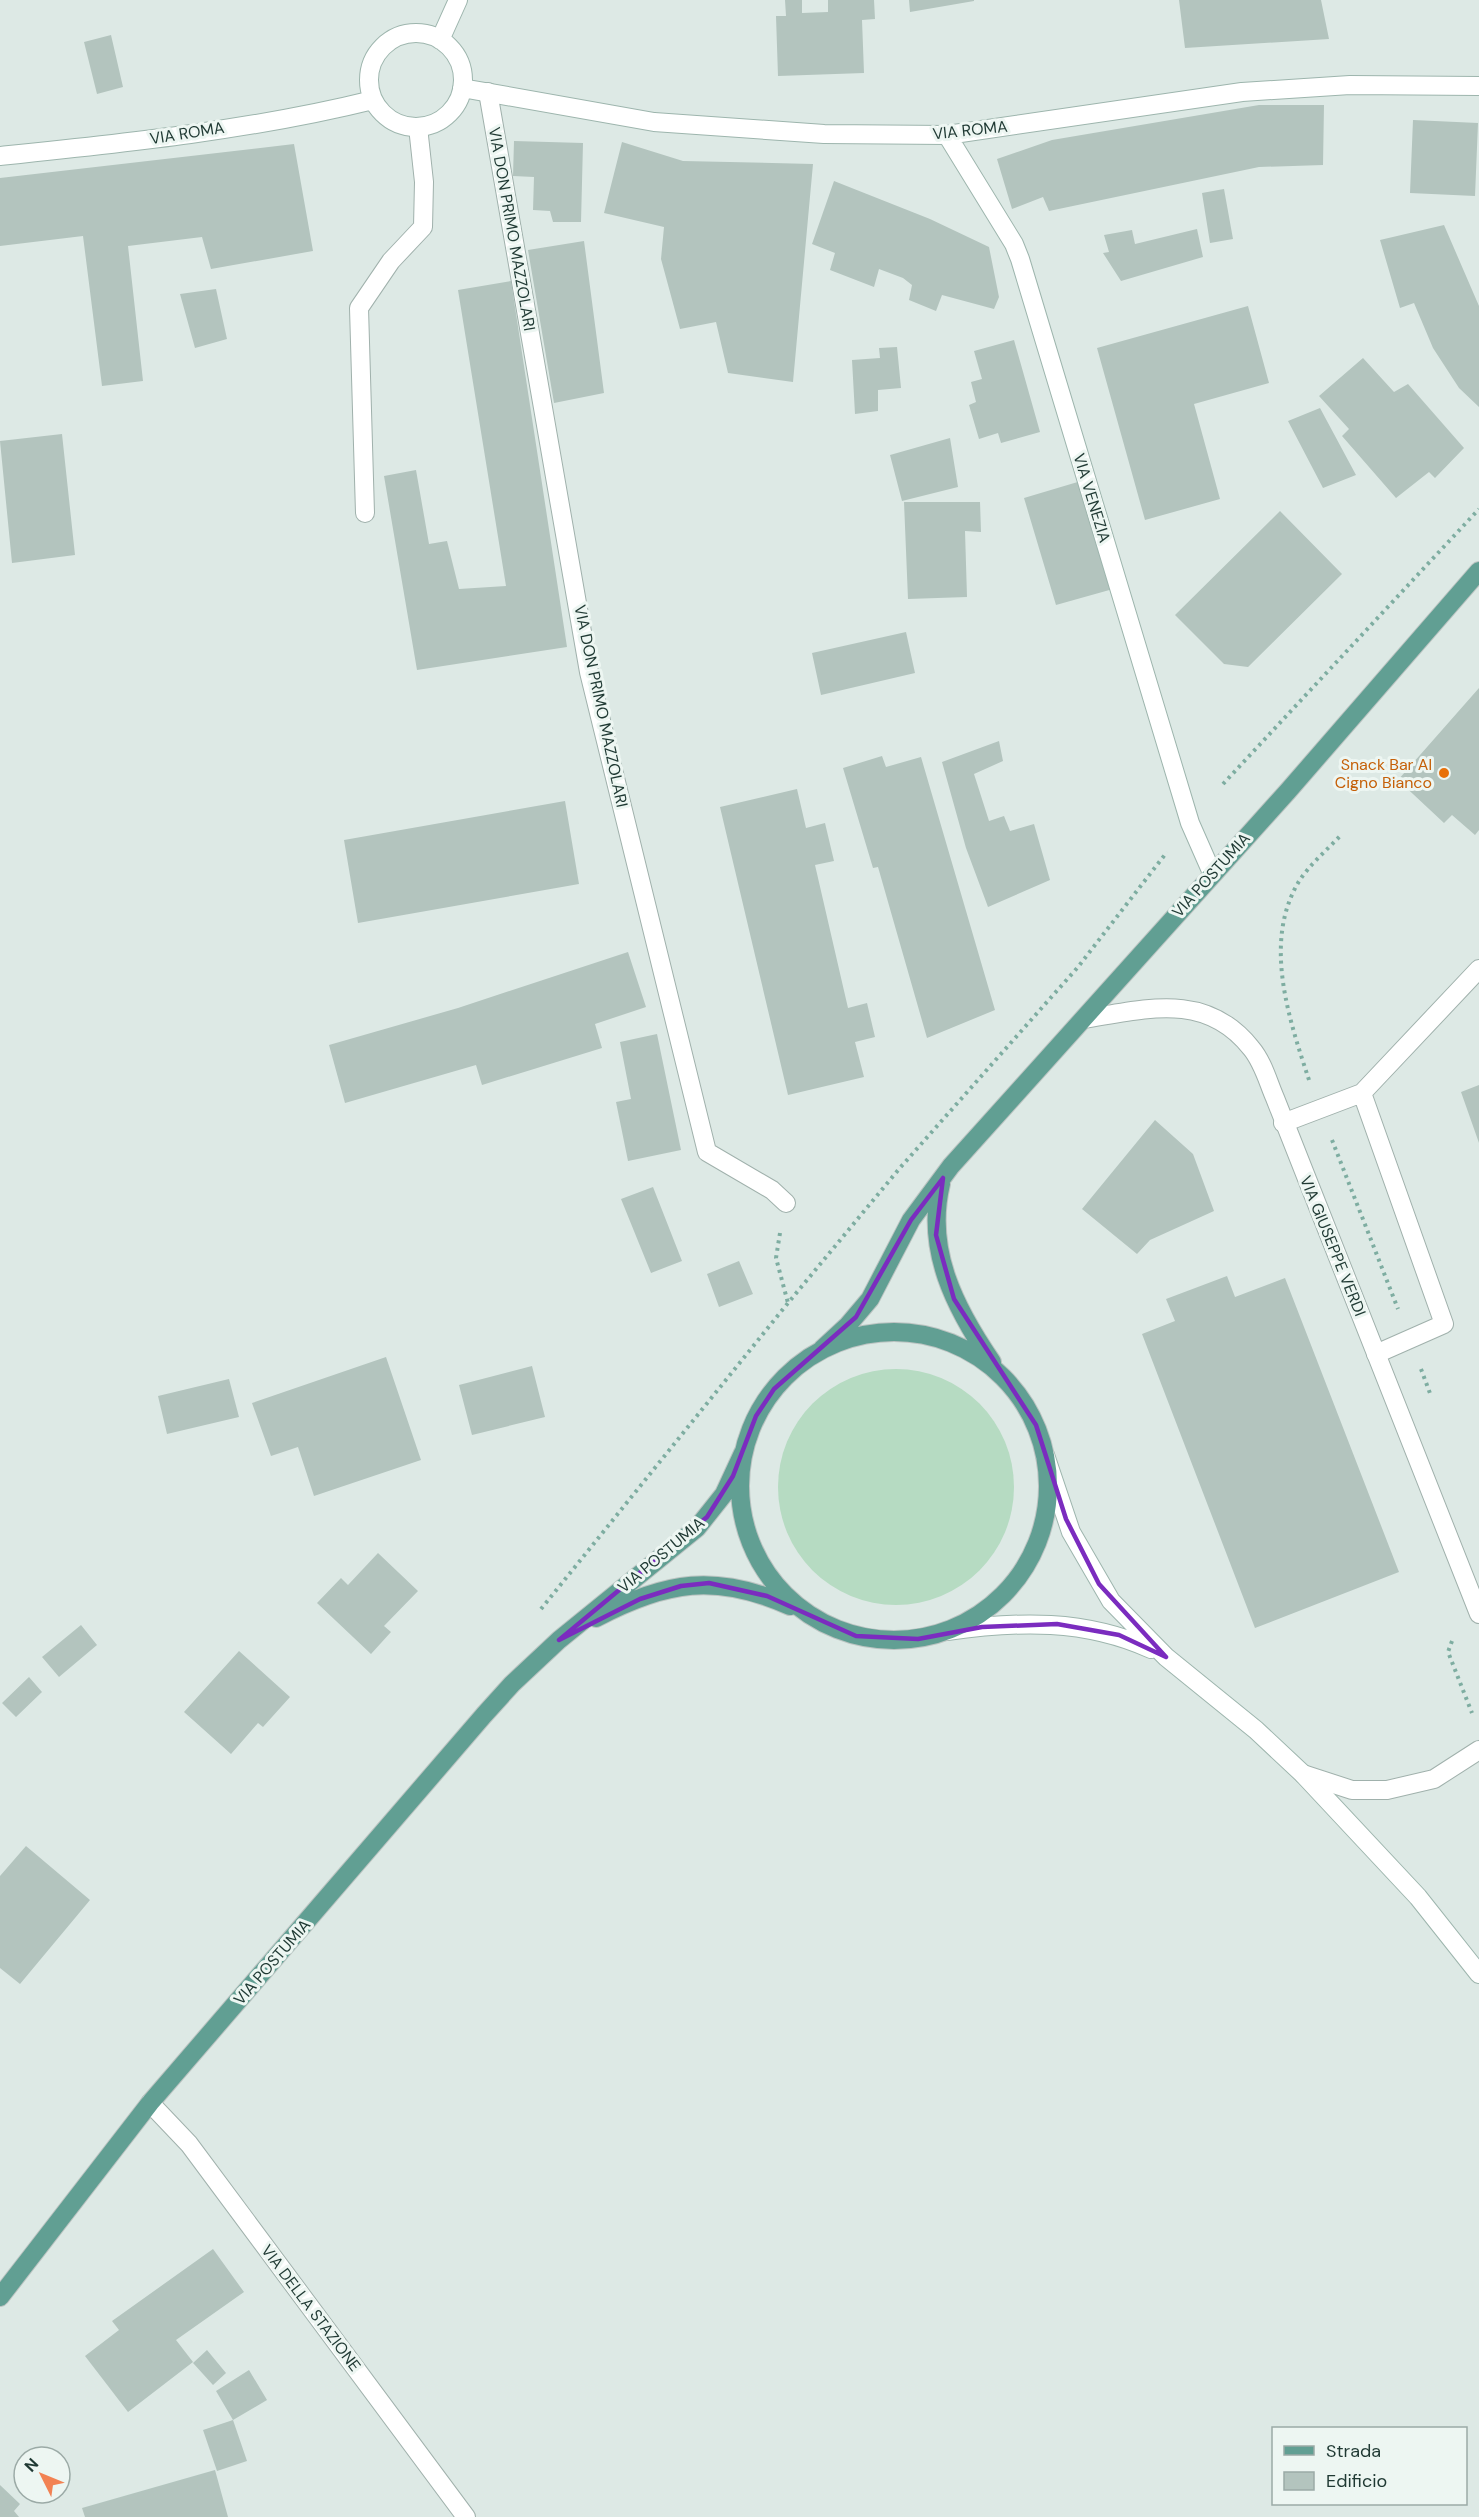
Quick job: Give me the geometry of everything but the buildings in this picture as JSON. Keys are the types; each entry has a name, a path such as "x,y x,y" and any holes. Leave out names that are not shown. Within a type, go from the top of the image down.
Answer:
{"main road":[{"name":"VIA POSTUMIA","path":"822,1349 848,1325 870,1299 911,1220 943,1178 1212,873 1288,791 1479,571"},
{"path":"943,1178 935,1221 939,1256 954,1299 1000,1373 1021,1397 1036,1425 1045,1455 1048,1487 1046,1508 1035,1549 1020,1576 999,1599 975,1618 947,1631 918,1639 886,1641 856,1636 827,1626 801,1610 778,1589 760,1564 747,1537 740,1507 740,1476 743,1453 756,1416 774,1389 795,1367 822,1349 852,1337 883,1332 915,1332 946,1340 975,1354 1000,1373"},
{"name":"VIA POSTUMIA","path":"0,2297 150,2103 484,1715 512,1684 559,1640 697,1528 724,1494 743,1453"},
{"name":"VIA POSTUMIA","path":"559,1640 615,1609 664,1590 691,1584 709,1583 747,1590 801,1610"}],"street":[{"path":"440,40 458,0"},
{"path":"412,34 440,40 459,61 462,88 457,103 447,116 434,124 418,127 392,121 381,112 373,100 369,86 370,71 385,45 397,37 412,34"},
{"name":"VIA ROMA","path":"462,88 654,122 824,134 947,135 1242,92 1350,85 1479,87"},
{"name":"VIA DON PRIMO MAZZOLARI","path":"488,92 590,672 706,1152 772,1190 786,1203"},
{"name":"VIA ROMA","path":"0,156 121,144 330,111 373,100"},
{"path":"365,513 359,308 391,261 423,227 424,182 418,127"},
{"name":"VIA VENEZIA","path":"947,135 1014,244 1020,259 1190,823 1212,873"},
{"path":"1283,1124 1362,1093 1479,969"},
{"name":"VIA GIUSEPPE VERDI","path":"1084,1019 1158,1007 1190,1008 1222,1020 1252,1048 1262,1067 1479,1614"},
{"path":"1362,1093 1444,1324 1376,1354"},
{"path":"1045,1455 1071,1532 1099,1584 1126,1618 1166,1657 1256,1730 1304,1774 1418,1897 1479,1974"},
{"path":"947,1631 1032,1623 1078,1626 1119,1635 1166,1657"},
{"path":"1304,1774 1352,1790 1387,1790 1434,1779 1479,1750"},
{"name":"VIA DELLA STAZIONE","path":"150,2103 189,2144 466,2517"}],"path":[{"path":"1223,784 1479,508"},
{"path":"540,1611 899,1169 1078,967 1167,851"},
{"path":"786,1203 776,1258 788,1303"},
{"path":"1452,1641 1448,1652 1472,1713"}],"highlighted area":[{"path":"943,1178 936,1235 954,1299 1036,1425 1066,1519 1099,1584 1166,1657 1119,1635 1057,1624 982,1627 918,1639 856,1636 767,1596 709,1583 681,1586 640,1599 559,1640 707,1517 733,1476 756,1416 774,1389 856,1317 911,1220"}],"green space":[{"path":"884,1369 908,1369 930,1374 952,1383 980,1403 994,1421 1005,1442 1012,1464 1014,1487 1012,1510 1005,1532 994,1553 980,1571 952,1591 930,1600 908,1605 884,1605 862,1600 840,1591 812,1571 792,1543 783,1521 778,1499 778,1475 783,1453 792,1431 812,1403 840,1383 862,1374"}],"place":[{"name":"Snack Bar Al Cigno Bianco","path":"1444,773"}]}
